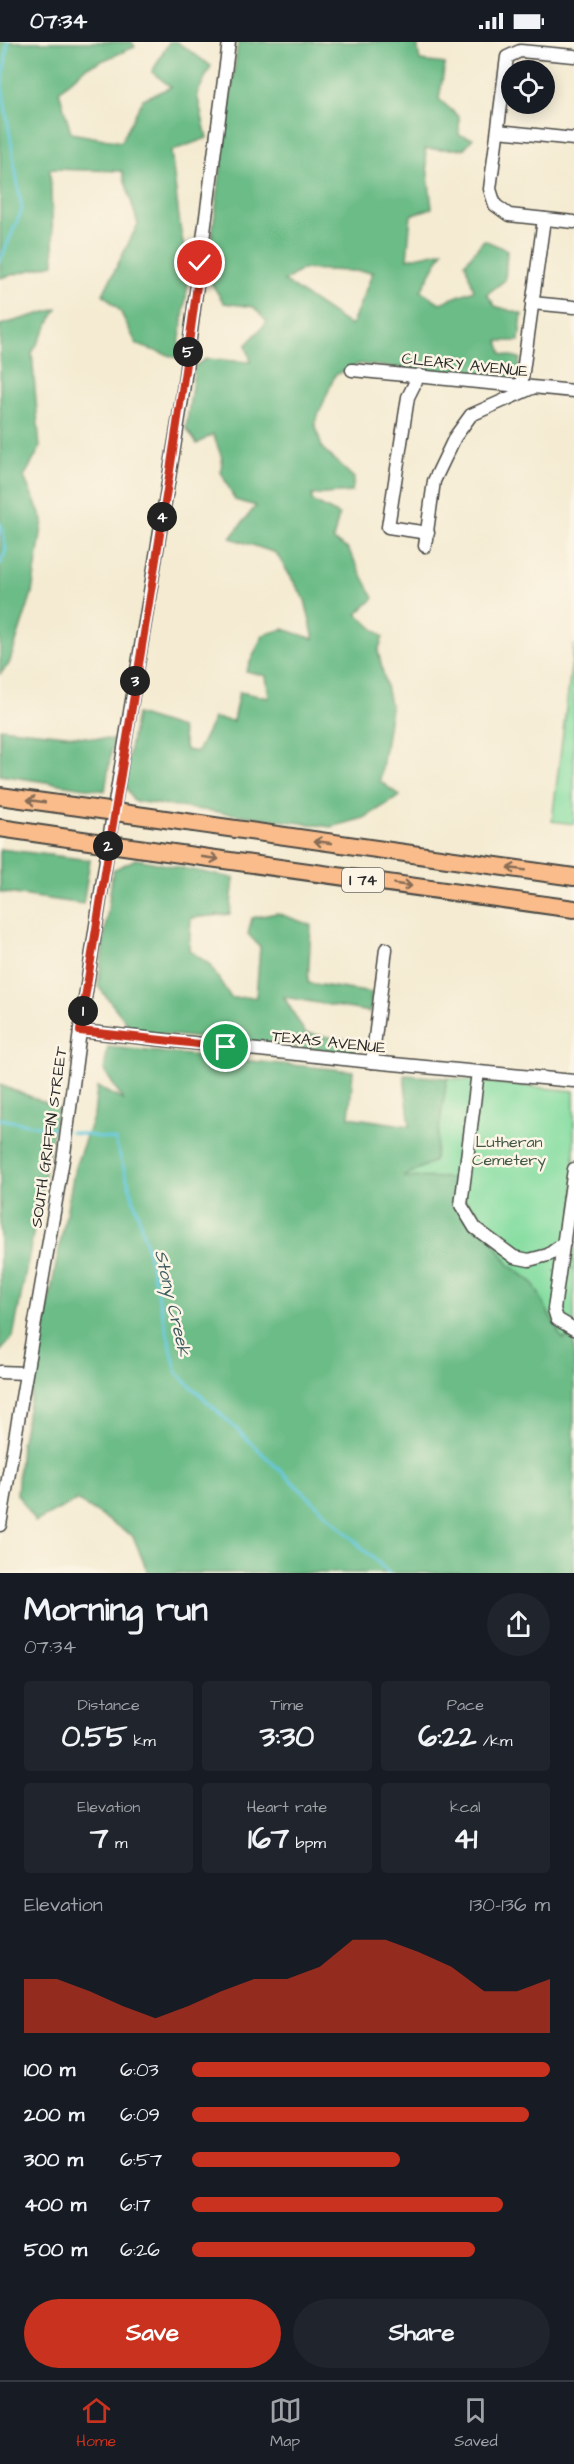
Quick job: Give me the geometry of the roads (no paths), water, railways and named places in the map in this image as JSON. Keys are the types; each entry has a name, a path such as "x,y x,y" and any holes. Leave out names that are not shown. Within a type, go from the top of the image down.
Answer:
{"highway":[{"name":"I 74","path":"0,795 574,877"},
{"name":"I 74","path":"0,828 574,909"}],"street":[{"name":"SOUTH GRIFFIN STREET","path":"0,1525 66,1138 111,827 182,399 229,42"},
{"path":"574,56 520,51 507,57 490,189 495,205 509,215 574,222"},
{"path":"498,131 574,139"},
{"path":"521,386 544,219"},
{"path":"532,303 574,307"},
{"name":"CLEARY AVENUE","path":"352,370 574,391"},
{"path":"419,375 408,397 388,527 428,533"},
{"path":"425,546 434,481 455,437 471,415 535,387"},
{"path":"372,1062 386,950"},
{"name":"TEXAS AVENUE","path":"80,1031 574,1081"},
{"path":"478,1072 461,1205 475,1228 514,1257 529,1260 548,1255 564,1243"},
{"path":"574,1169 554,1309 557,1319 574,1329"},
{"path":"0,1371 26,1373"}],"waterway":[{"name":"Stony Creek","path":"0,261 22,210 2,86 8,42"},
{"name":"Stony Creek","path":"0,523 6,550 0,564"},
{"name":"Stony Creek","path":"0,1119 65,1131"},
{"name":"Stony Creek","path":"71,1132 115,1140 139,1217 177,1373 389,1573"}],"park label":[{"name":"Lutheran Cemetery","path":"509,1150"}]}
